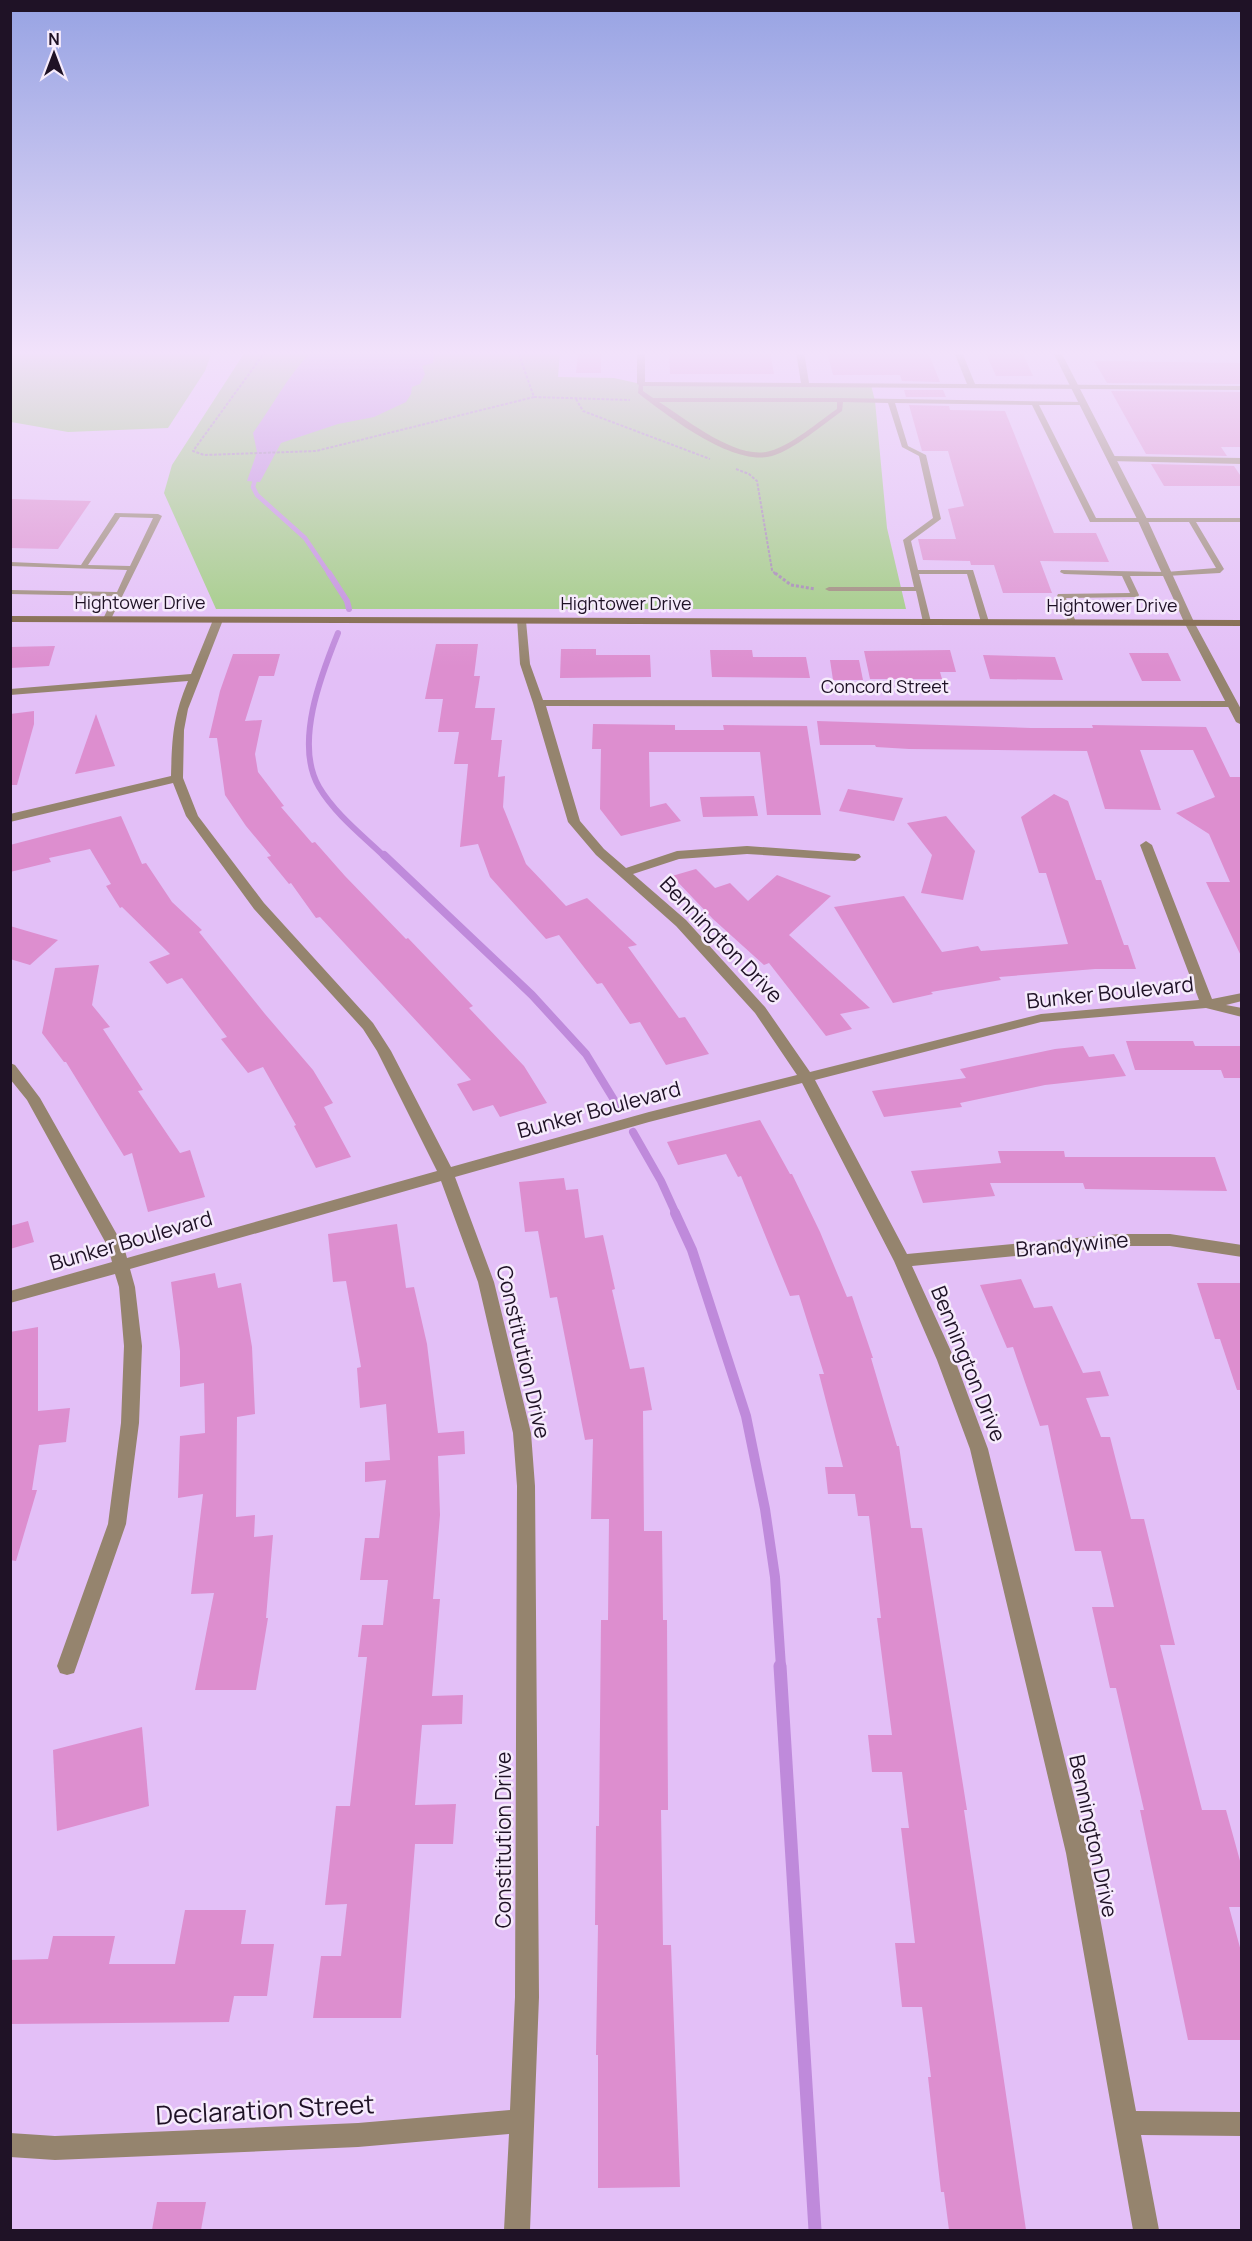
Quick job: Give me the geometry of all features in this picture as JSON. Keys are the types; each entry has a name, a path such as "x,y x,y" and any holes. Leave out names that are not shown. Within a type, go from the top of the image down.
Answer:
{"main road":[{"name":"Hightower Drive","path":"10,619 1242,623"}],"street":[{"path":"1242,461 1112,459 1189,622 1242,722"},
{"name":"Constitution Drive","path":"218,620 182,709 178,730 177,778 192,816 258,906 368,1026 384,1052 446,1173 486,1282 522,1433 526,1486 527,1997 516,2230"},
{"name":"Bennington Drive","path":"521,621 525,664 574,822 600,852 681,923 760,1010 806,1077 902,1261 946,1360 979,1449 1077,1853 1146,2230"},
{"path":"10,692 195,677"},
{"name":"Concord Street","path":"538,703 1232,704"},
{"path":"10,818 177,778"},
{"path":"1146,846 1207,1004"},
{"path":"624,873 677,855 747,850 855,857"},
{"name":"Bunker Boulevard","path":"10,1297 650,1117 1041,1018 1207,1004 1242,997"},
{"name":"Bunker Boulevard","path":"1207,1004 1242,1013"},
{"path":"10,1068 33,1098 116,1247 127,1287 134,1346 130,1423 117,1524 67,1666"},
{"name":"Brandywine","path":"902,1261 1119,1240 1170,1240 1242,1251"},
{"name":"Declaration Street","path":"10,2145 55,2148 358,2135 522,2121"},
{"path":"1126,2123 1242,2124"}],"lane":[{"path":"922,457 938,519 907,540 927,622"},
{"path":"1061,457 1093,520 1242,520"},
{"path":"83,567 118,515 158,516 107,619"},
{"path":"1065,572 1166,574 1209,572 1220,569 1192,521"},
{"path":"10,564 133,568"},
{"path":"916,572 970,573 985,622"},
{"path":"1072,622 1061,596 1135,595 1125,573"},
{"path":"829,589 919,589"},
{"path":"10,592 120,594"}],"path":[{"path":"704,457 710,459"},
{"path":"730,467 749,474 757,481 772,570 778,579 807,589 829,589"}],"green space":[{"path":"177,457 880,457 887,528 906,609 216,609 164,493 172,465"}],"shaded area":[{"path":"255,457 274,457 260,482 247,481"}],"building":[{"path":"950,457 1023,457 1054,533 1096,533 1109,562 1040,561 1052,593 1003,593 994,565 971,565 970,561 923,560 918,539 956,539 948,509 964,506"},
{"path":"1151,464 1234,466 1242,478 1242,486 1164,486"},
{"path":"10,499 91,501 58,549 10,548"},
{"path":"436,644 478,644 474,676 480,676 475,708 495,708 491,740 502,740 498,777 505,776 503,807 526,864 566,906 587,898 637,945 628,947 679,1018 685,1017 709,1054 666,1065 640,1022 630,1024 602,983 597,984 559,935 546,939 490,877 478,844 460,847 468,764 454,764 459,732 438,732 443,699 425,699"},
{"path":"55,646 49,666 10,668 10,647"},
{"path":"561,649 596,649 596,655 650,655 651,677 560,678"},
{"path":"710,650 752,650 753,657 806,657 810,678 712,677"},
{"path":"950,650 956,672 940,672 942,679 870,679 864,651"},
{"path":"1129,653 1168,653 1181,681 1142,681"},
{"path":"233,654 280,654 274,676 259,676 245,721 262,720 255,754 258,772 284,806 281,807 312,843 315,842 345,876 473,1006 469,1008 524,1066 547,1103 500,1117 493,1105 473,1111 457,1084 471,1080 320,917 316,918 291,883 289,884 267,857 271,856 246,826 225,795 217,738 209,738 220,691"},
{"path":"983,655 1055,657 1063,680 990,679"},
{"path":"830,660 859,660 863,680 833,680"},
{"path":"34,711 34,724 17,785 10,785 10,714"},
{"path":"96,714 115,766 75,774"},
{"path":"817,721 1031,728 1093,728 1092,725 1206,727 1230,777 1242,777 1242,958 1206,882 1230,882 1209,834 1176,813 1215,797 1193,750 1140,750 1161,810 1105,809 1087,751 909,749 876,747 875,745 820,745"},
{"path":"593,724 675,725 675,730 724,730 723,725 807,726 821,815 767,815 760,752 649,752 650,807 666,803 681,821 621,836 600,809 601,749 592,749"},
{"path":"848,789 903,798 894,821 839,811"},
{"path":"1054,794 1068,801 1096,880 1101,880 1124,945 1128,945 1136,969 1095,969 999,977 1001,980 931,992 933,994 893,1003 834,907 904,896 942,952 978,946 981,951 1068,944 1046,873 1039,873 1021,817"},
{"path":"754,796 758,816 703,817 700,797"},
{"path":"121,816 142,864 146,863 172,902 202,930 199,932 313,1070 333,1103 324,1107 351,1157 316,1168 294,1126 296,1125 263,1067 248,1073 221,1039 227,1037 182,978 167,984 149,962 170,954 122,907 120,908 106,886 111,884 90,849 49,858 51,862 10,872 10,845"},
{"path":"946,816 975,851 963,900 921,893 932,855 907,823"},
{"path":"696,869 715,888 730,883 748,901 777,875 831,896 789,935 870,1008 840,1014 852,1029 826,1036 769,963 764,965 713,919 672,876"},
{"path":"10,926 58,940 30,965 10,959"},
{"path":"99,965 92,1005 110,1027 103,1029 143,1090 138,1091 180,1153 190,1150 205,1197 148,1212 132,1153 124,1156 66,1062 42,1033 55,968"},
{"path":"1126,1041 1193,1041 1195,1046 1242,1046 1242,1078 1224,1078 1221,1070 1135,1070"},
{"path":"1083,1046 1089,1057 1114,1054 1126,1076 1045,1085 960,1103 962,1107 884,1117 872,1091 966,1078 960,1069 1055,1049"},
{"path":"760,1120 792,1174 820,1232 847,1297 852,1296 873,1358 871,1358 897,1446 899,1446 911,1528 922,1528 967,1810 964,1810 1026,2230 949,2230 944,2192 941,2192 928,2077 931,2077 922,2007 902,2007 895,1943 915,1943 901,1828 909,1828 902,1772 872,1772 868,1735 892,1735 877,1618 881,1618 869,1516 858,1516 855,1494 828,1494 825,1467 843,1467 819,1374 824,1374 799,1295 790,1296 741,1176 738,1177 726,1154 678,1165 667,1142"},
{"path":"998,1151 1064,1151 1065,1157 1215,1157 1227,1191 1085,1189 1083,1183 990,1183 995,1196 923,1203 911,1171 1001,1163"},
{"path":"564,1178 566,1190 578,1189 585,1238 603,1235 615,1289 612,1290 630,1369 644,1367 652,1410 643,1411 644,1531 662,1531 663,1620 667,1620 668,1810 661,1810 663,1945 671,1945 680,2187 598,2188 596,1826 599,1826 601,1620 608,1620 609,1519 591,1519 593,1439 585,1440 557,1297 550,1298 538,1231 525,1232 519,1182"},
{"path":"28,1221 34,1242 10,1249 10,1226"},
{"path":"397,1224 406,1288 414,1287 427,1344 438,1433 464,1431 465,1454 438,1456 440,1515 433,1599 440,1599 432,1696 463,1695 462,1724 422,1725 415,1805 456,1804 453,1844 415,1844 401,2018 313,2018 321,1956 341,1956 347,1904 325,1905 336,1806 350,1806 367,1657 358,1657 362,1625 383,1625 388,1580 360,1580 365,1538 379,1538 386,1480 365,1482 365,1462 390,1460 386,1404 360,1408 357,1368 361,1367 346,1281 333,1282 328,1234"},
{"path":"215,1273 218,1288 241,1283 252,1347 255,1414 237,1417 236,1517 255,1515 254,1537 273,1535 266,1618 268,1618 256,1690 195,1690 214,1593 191,1594 203,1494 178,1498 180,1436 205,1433 204,1383 180,1387 180,1351 171,1282"},
{"path":"1021,1279 1034,1308 1052,1306 1083,1373 1100,1371 1109,1396 1086,1398 1101,1437 1110,1437 1131,1519 1144,1519 1175,1645 1160,1645 1202,1810 1226,1810 1242,1868 1242,1907 1229,1907 1242,1955 1242,2040 1188,2040 1140,1810 1144,1810 1116,1688 1110,1688 1092,1607 1114,1607 1101,1551 1075,1551 1048,1425 1040,1426 1013,1347 1007,1348 980,1285"},
{"path":"1197,1283 1242,1283 1242,1390 1237,1390 1220,1339 1215,1339"},
{"path":"38,1327 38,1411 70,1408 66,1442 39,1445 32,1490 37,1490 16,1561 10,1560 10,1332"},
{"path":"142,1727 149,1806 57,1831 53,1750"},
{"path":"185,1910 246,1910 241,1944 274,1944 267,1996 234,1996 229,2022 10,2024 10,1960 48,1959 53,1936 115,1936 109,1964 175,1964"},
{"path":"157,2202 206,2202 201,2230 152,2230"}],"waterway":[{"path":"257,472 253,487 257,495 305,538 330,575"},
{"path":"329,573 347,601 349,609"},
{"path":"338,633 324,669 313,710 309,751 312,770 325,797 349,824 385,857"},
{"path":"384,855 532,995 586,1054 619,1108"},
{"path":"633,1132 661,1181 676,1214"},
{"path":"675,1213 692,1250 746,1416 765,1509 775,1577 781,1667"},
{"path":"780,1666 815,2230"}]}
